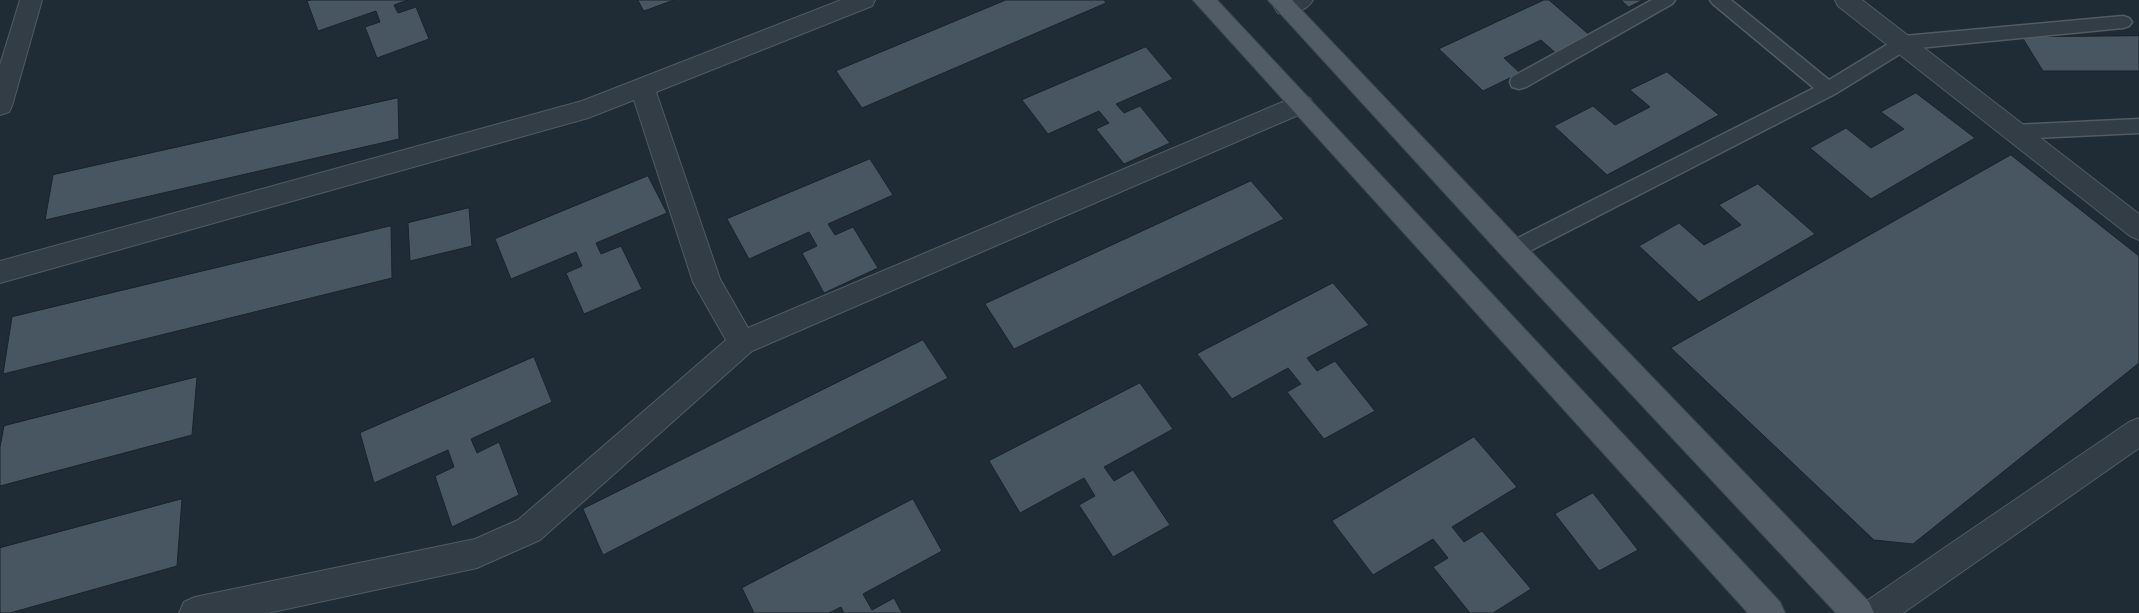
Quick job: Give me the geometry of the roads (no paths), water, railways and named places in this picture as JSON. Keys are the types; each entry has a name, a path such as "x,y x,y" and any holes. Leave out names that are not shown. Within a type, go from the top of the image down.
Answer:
{"main road":[{"path":"1204,0 1769,613"},
{"path":"1289,2 1513,250 1858,613"}],"street":[{"path":"0,106 31,0"},
{"path":"0,272 588,109 864,0"},
{"path":"1846,0 1904,43 2014,132 2139,229"},
{"path":"642,87 707,282 742,343"},
{"path":"195,613 478,552 529,530 742,343 1301,104"},
{"path":"1876,613 2139,431"}],"lane":[{"path":"1519,82 1666,0"},
{"path":"1718,0 1828,89"},
{"path":"1513,250 1828,89 1904,43 2123,22"},
{"path":"2014,132 2139,126"}]}
